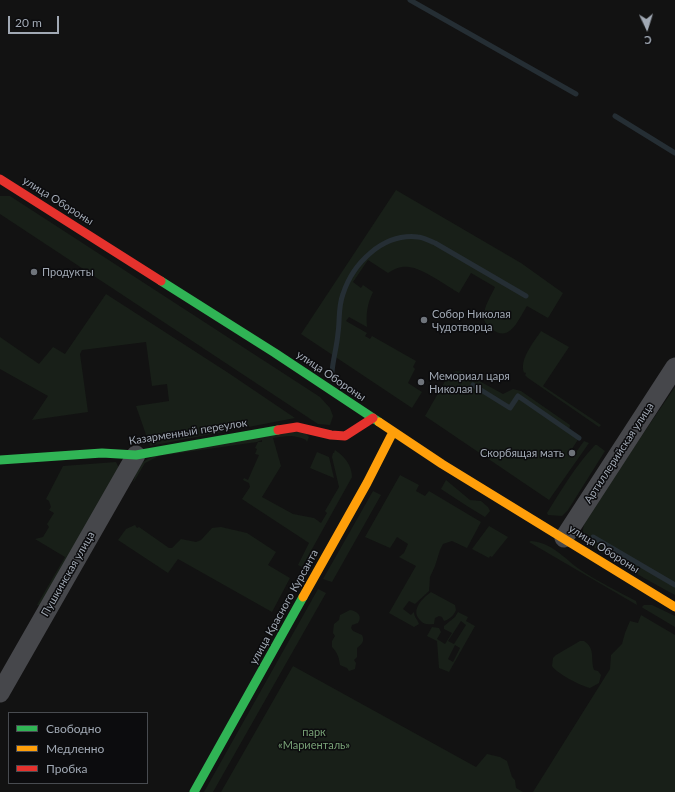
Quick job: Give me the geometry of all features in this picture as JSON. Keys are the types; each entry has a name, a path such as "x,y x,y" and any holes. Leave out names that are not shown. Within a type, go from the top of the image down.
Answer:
{"street":[{"name":"улица Обороны","path":"0,179 275,353 393,432 675,607"},
{"name":"Артиллерийская улица","path":"564,538 675,367"},
{"name":"Казарменный переулок","path":"0,460 102,453 136,455 297,427 331,435 345,436 373,418"},
{"name":"улица Красного Курсанта","path":"194,792 367,483 393,432"},
{"name":"Пушкинская улица","path":"0,693 136,455"}],"green space":[{"path":"396,190 521,263 563,293 548,318 527,306 513,328 504,333 498,333 487,325 484,318 486,305 495,287 471,273 459,293 421,270 400,267 388,273 368,260 353,282 361,288 363,285 373,292 367,309 367,327 349,317 346,321 367,333 365,336 370,339 372,336 416,361 413,367 415,369 408,383 422,392 412,408 301,334"},
{"path":"0,196 10,196 320,397 330,408 333,416 330,425 318,424 0,214"},
{"path":"106,294 295,418 150,446 136,406 169,401 167,384 152,386 146,342 82,350 80,354 88,412 32,420 48,396 0,369 0,337 39,364 53,347 65,354"},
{"path":"541,331 569,347 543,386 601,425 599,427 525,375 526,374 525,372 524,373 523,368 525,356"},
{"path":"456,371 463,372 503,394 513,389 521,391 570,425 569,431 579,438 570,452 574,455 584,441 589,443 549,500 425,416 448,376"},
{"path":"675,387 675,595 598,550 584,537 583,532 587,516"},
{"path":"291,432 302,432 307,434 309,437 307,442 306,440 294,436 273,438 281,466 262,497 293,514 314,518 321,523 327,513 325,511 339,487 332,457 335,450 347,461 352,473 352,477 302,567 298,565 309,543 242,499 250,487 249,483 243,480 244,478 248,480 259,455 255,454 257,449 255,448 258,442 262,442 262,440 257,442 159,456 145,463 133,483 141,464 158,454"},
{"path":"595,445 605,451 568,510 562,516 548,515 547,513 570,478"},
{"path":"317,452 329,457 334,478 310,468"},
{"path":"116,462 119,468 40,606 37,605 65,557 35,539 43,537 49,527 47,524 54,513 49,510 51,507 49,501 46,499 63,466"},
{"path":"400,475 419,485 416,491 425,496 429,491 481,522 467,548 452,541 443,544 430,577 429,591 415,604 409,601 403,609 411,615 414,612 419,624 414,627 389,613 416,566 399,557 404,553 408,544 397,537 390,548 365,537"},
{"path":"446,480 470,500 481,501 490,511 485,517 441,489"},
{"path":"373,491 381,495 332,582 323,579"},
{"path":"135,525 137,528 139,527 169,548 172,548 181,539 196,542 201,540 212,528 221,527 247,533 276,552 268,565 290,578 272,612 178,559 168,573 118,540 126,529"},
{"path":"489,526 508,537 492,557 490,556 489,558 472,549"},
{"path":"529,542 538,542 551,548 579,569 636,601 637,605"},
{"path":"318,589 326,593 213,792 204,792"},
{"path":"431,592 455,605 456,610 452,617 444,621 442,617 439,616 435,618 434,624 424,623 419,619 416,611 417,608 425,597"},
{"path":"644,605 652,605 675,616 675,627 643,608 642,607"},
{"path":"350,610 355,611 360,616 358,623 352,625 351,628 353,631 362,635 363,641 357,648 357,657 354,660 356,663 355,669 349,671 347,668 340,665 338,655 332,647 332,641 335,636 333,633 334,624 339,620 340,615"},
{"path":"458,612 468,617 466,621 475,626 449,672 439,668 437,641 427,636 432,627 439,628 441,632 437,639 445,644 452,633 444,629 444,626 455,617","holes":["461,621 466,625 454,644 448,641","455,645 460,648 453,662 448,659"]},
{"path":"641,615 675,635 675,792 533,792 610,669 611,655 622,644 630,621 638,623"},
{"path":"580,641 584,641 590,647 594,670 598,671 601,675 599,683 590,688 569,679 552,666 553,658 556,655"},
{"name":"парк «Мариенталь»","path":"293,666 476,767 487,754 500,757 507,761 512,777 515,780 516,788 523,792 221,792"}],"waterway":[{"path":"410,0 576,94"},
{"path":"615,116 675,153"},
{"path":"332,372 340,304 348,282 354,271 371,252 393,240 405,237 420,237 426,239 526,296"},
{"path":"473,385 510,408 518,396 579,438"},
{"path":"593,537 675,585"}],"traffic: fast":[{"path":"161,281 275,353 379,422"},
{"path":"0,460 102,453 136,455 278,430"},
{"path":"194,792 303,597"}],"traffic: slow":[{"path":"379,422 442,464 675,607"},
{"path":"303,597 367,483 393,432"}],"traffic: jam":[{"path":"0,179 161,281"},
{"path":"278,430 297,427 331,435 345,436 373,418"}],"place":[{"name":"Продукты","path":"34,272"},
{"name":"Собор Николая Чудотворца","path":"424,320"},
{"name":"Мемориал царя Николая II","path":"421,382"},
{"name":"Скорбящая мать","path":"572,453"}]}
